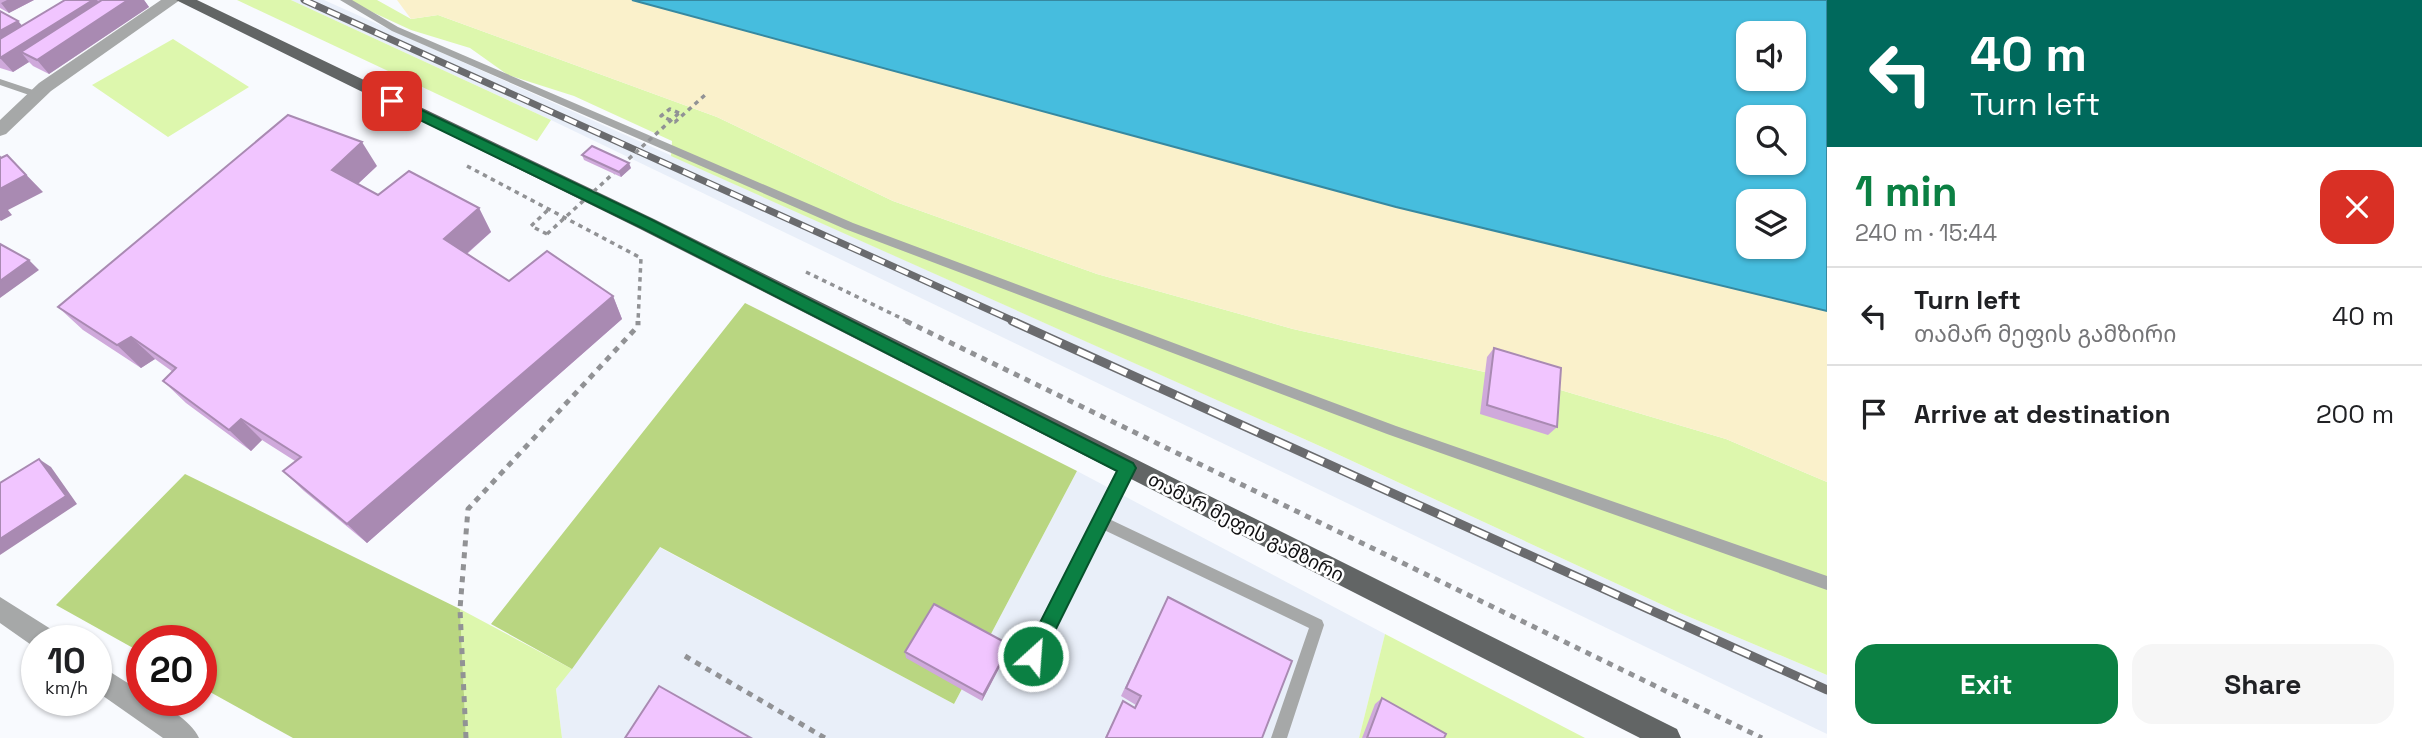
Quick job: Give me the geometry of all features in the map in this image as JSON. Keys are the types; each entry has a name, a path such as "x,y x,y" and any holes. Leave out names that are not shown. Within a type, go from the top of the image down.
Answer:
{"main road":[{"name":"თამარ მეფის გამზირი","path":"184,0 647,224 1127,468 1668,738"}],"street":[{"path":"0,130 35,94 172,0"},
{"path":"0,609 23,625"},
{"path":"112,687 186,738"}],"lane":[{"path":"345,0 395,29 849,226 1392,429 1827,583"},
{"path":"0,82 35,94"},
{"path":"1022,679 1127,468"},
{"path":"1099,521 1317,625 1279,738"}],"path":[{"path":"549,209 531,226 547,234 679,113 670,108 661,116 675,122 705,95"},
{"path":"466,738 460,609 468,509 638,326 641,258"},
{"path":"794,267 1762,738"},
{"path":"685,656 825,738"}],"shaded area":[{"path":"291,0 324,0 1322,447 1680,613 1827,675 1827,734 551,120"},
{"path":"1077,471 1385,634 1359,738 562,738 556,689 659,547 954,704"}],"green space":[{"path":"237,0 291,0 551,120 537,141"},
{"path":"346,0 377,0 411,19 438,15 717,117 893,201 1097,274 1293,329 1547,386 1726,439 1827,482 1827,675 1680,613 1322,447 671,156 672,141 574,96 508,75 470,48 411,30"},
{"path":"173,39 249,87 168,137 92,85"},
{"path":"745,303 1077,471 954,704 660,547 572,669 491,624"},
{"path":"185,474 460,609 466,738 293,738 217,696 217,625 126,625 126,644 112,636 112,625 92,625 56,605"},
{"path":"460,609 572,669 556,689 562,738 466,738"},
{"path":"1385,634 1585,738 1359,738"}],"sand":[{"path":"397,0 632,0 1396,207 1827,311 1827,482 1726,439 1547,386 1293,329 1097,274 893,201 717,117 438,15 411,19"}],"water":[{"path":"632,0 1827,0 1827,311 1396,207"}],"building":[{"path":"65,0 93,0 0,58 0,39"},
{"path":"102,0 128,0 37,60 21,52"},
{"path":"0,11 18,21 0,31"},
{"path":"288,115 362,142 332,170 378,195 409,171 479,208 444,239 509,281 547,251 613,296 347,524 283,471 301,457 241,419 229,430 163,381 176,368 131,337 117,345 58,307"},
{"path":"592,146 629,163 619,172 582,155"},
{"path":"7,155 26,175 0,189 0,157"},
{"path":"0,244 29,260 0,281"},
{"path":"1494,348 1561,368 1557,427 1487,405"},
{"path":"39,459 66,496 0,539 0,483"},
{"path":"1168,597 1292,661 1262,738 1106,738 1123,701 1135,708 1141,696 1126,688"},
{"path":"934,604 1010,645 983,695 905,652"},
{"path":"659,686 751,738 625,738"},
{"path":"1382,698 1446,734 1444,738 1367,738"}],"railway":[{"path":"304,0 1016,322"},
{"path":"1012,321 1827,690"}],"route":[{"path":"392,101 647,224 1127,468 1033,656"}]}
